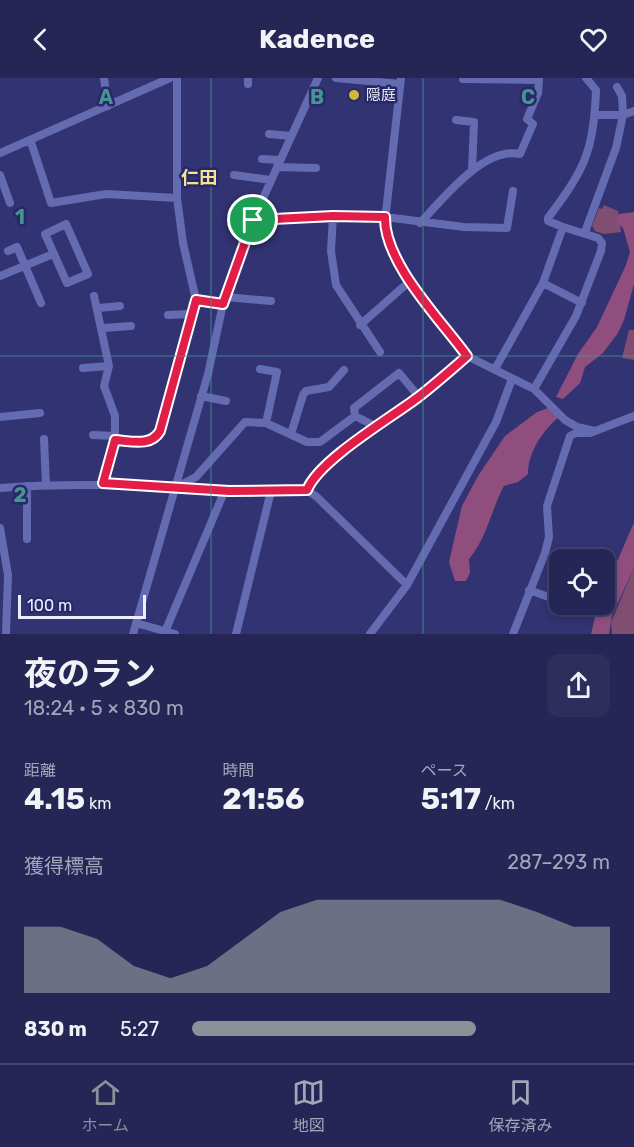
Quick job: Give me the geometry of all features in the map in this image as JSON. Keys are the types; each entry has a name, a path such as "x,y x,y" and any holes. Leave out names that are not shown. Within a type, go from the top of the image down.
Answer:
{"street":[{"path":"104,78 108,106"},
{"path":"0,153 31,142 170,78"},
{"path":"93,435 149,441 156,438 196,300 183,243 177,198 177,78"},
{"path":"133,634 201,396 224,301 253,220 318,78"},
{"path":"336,78 400,81 384,230 410,281 467,356 534,389 565,420 577,427 595,431"},
{"path":"420,223 472,170 509,151 520,154 533,124 527,119 538,93 539,80 511,78 463,80"},
{"path":"534,389 582,303 602,243 598,238 585,232 548,221 568,192 588,155 595,115 596,90 586,78"},
{"path":"585,232 616,148 623,114 622,96 617,87"},
{"path":"595,115 623,114 634,111"},
{"path":"456,120 474,122 472,170"},
{"path":"269,134 291,136"},
{"path":"31,142 51,203 106,194 177,198"},
{"path":"262,159 279,164 316,168"},
{"path":"0,175 10,203"},
{"path":"234,175 271,180"},
{"path":"253,220 333,216 385,217 420,223 507,228 513,191"},
{"path":"333,216 332,272 336,285 360,325 380,352"},
{"path":"66,224 88,274 67,283 53,254 45,234 66,224"},
{"path":"495,369 543,283 563,227"},
{"path":"8,251 17,247 41,303"},
{"path":"0,276 53,254"},
{"path":"360,325 410,281"},
{"path":"543,283 582,303"},
{"path":"94,296 99,308 109,366 104,386 115,416 115,438 103,483"},
{"path":"196,300 271,302"},
{"path":"99,308 120,306"},
{"path":"168,315 191,314"},
{"path":"103,328 131,327"},
{"path":"307,490 314,478 327,465 418,397 467,356"},
{"path":"83,368 109,366"},
{"path":"260,369 277,372 266,423"},
{"path":"291,434 303,395 312,390 329,387 344,370"},
{"path":"355,416 354,408 399,373 418,397"},
{"path":"370,634 407,585 496,422 512,379"},
{"path":"201,396 226,401"},
{"path":"0,417 40,413"},
{"path":"174,489 196,477 245,422 266,423 307,442 320,442 355,416"},
{"path":"355,416 377,427"},
{"path":"513,634 549,537 547,506 559,462 570,436 595,431 634,416"},
{"path":"44,439 46,485"},
{"path":"0,483 0,488 103,483 174,489 307,490 317,497 407,585"},
{"path":"27,486 27,539"},
{"path":"164,633 225,490"},
{"path":"236,634 271,491"},
{"path":"0,528 8,575 6,634"},
{"path":"529,590 549,597"},
{"path":"136,623 164,633 175,634"}],"shaded area":[{"path":"604,205 618,211 621,232 604,234 595,231 592,226 599,208 602,209"},
{"path":"634,212 634,284 624,320 618,333 603,353 585,367 580,383 563,399 556,397 578,354 597,327 626,265 630,252 623,228 616,221 619,214"},
{"path":"629,330 634,330 634,360 622,358"},
{"path":"551,407 560,416 538,442 531,458 528,474 518,482 504,486 485,533 469,559 470,573 466,581 455,581 449,562 462,506 478,476 505,436 537,412"},
{"path":"634,523 634,568 615,609 615,566"},
{"path":"634,568 634,634 612,634 611,622"},
{"path":"596,615 612,615 609,634 591,634"}],"place":[{"name":"隠庭","path":"354,95"}],"district":[{"name":"仁田","path":"199,178"}],"route":[{"path":"333,216 385,217 384,230 410,281 467,356 418,397 327,465 314,478 307,490 229,491 103,483 115,440 149,441 156,438 160,431 185,332 196,300 223,304 253,220 333,216"}]}
